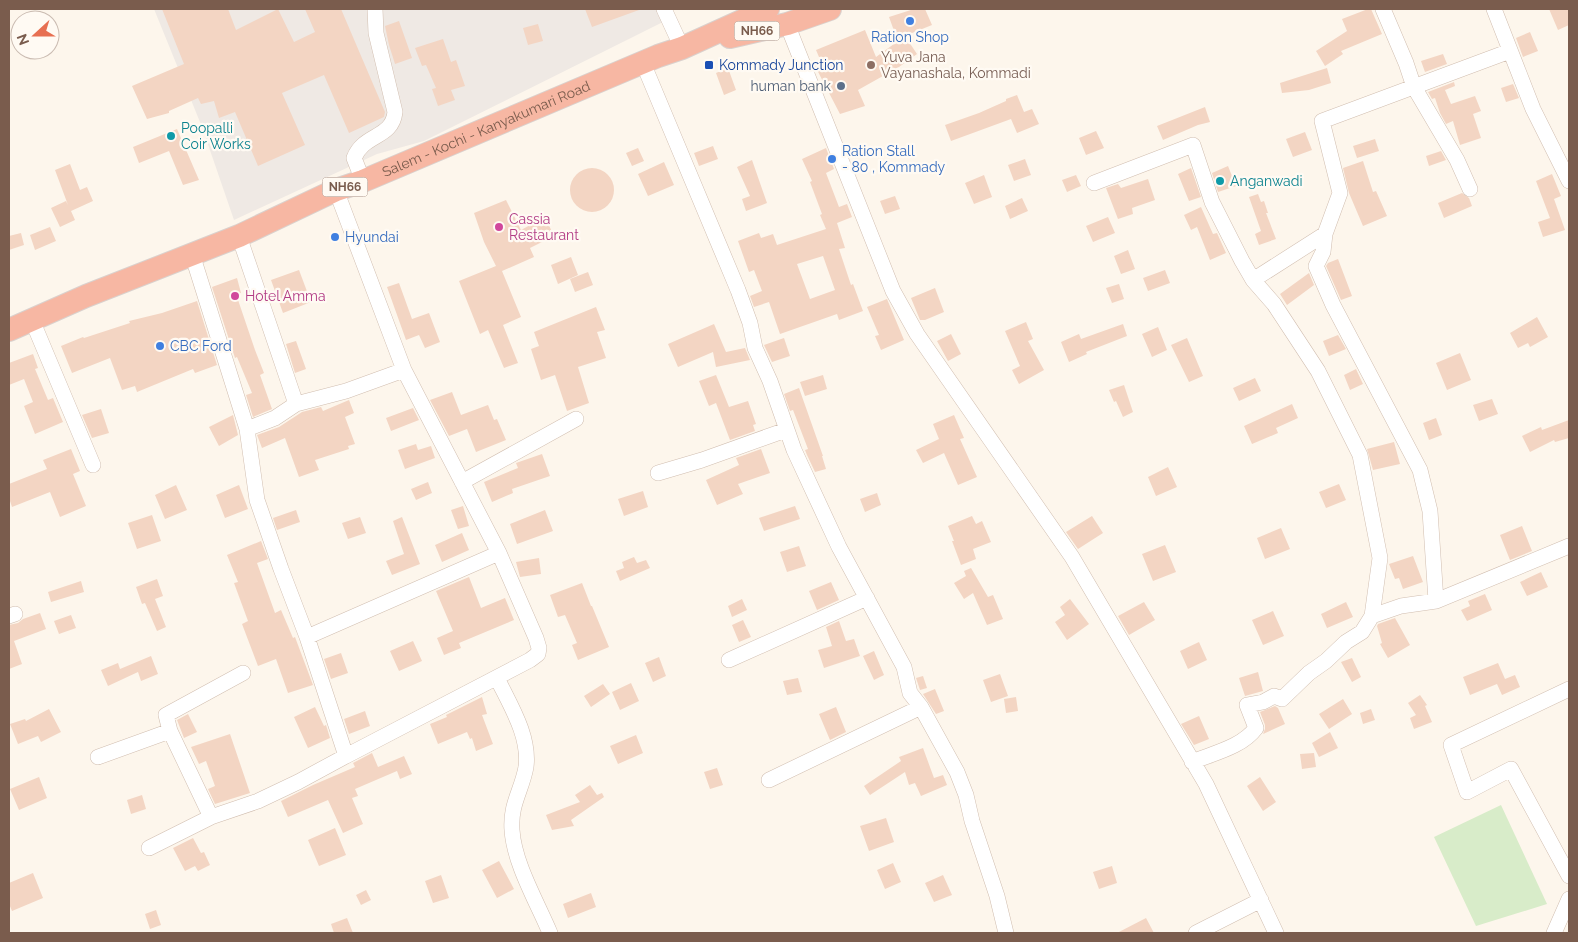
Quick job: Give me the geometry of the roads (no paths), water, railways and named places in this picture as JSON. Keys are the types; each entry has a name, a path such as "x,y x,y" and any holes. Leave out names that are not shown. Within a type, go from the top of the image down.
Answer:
{"highway":[{"name":"Salem - Kochi - Kanyakumari Road","path":"9,330 86,296 239,236 336,190 362,181 682,48 768,9"},
{"name":"NH66","path":"682,48 787,24 830,9"}],"street":[{"path":"362,181 354,158 357,151 367,142 390,128 394,122 395,112 376,33 374,9"},
{"path":"664,9 682,48"},
{"path":"1382,9 1414,86 1458,160 1470,189"},
{"path":"1494,9 1533,109 1569,181"},
{"path":"787,24 893,292 917,334 1072,557 1206,784 1276,933"},
{"path":"1436,601 1430,510 1420,470 1323,286 1316,266 1324,252 1325,234 1340,193 1322,122 1510,51"},
{"path":"643,63 738,290 750,323 755,348 770,381 786,430 839,547 904,667 910,693 921,707 957,772 966,795 972,821 997,896 1006,933"},
{"path":"1094,183 1193,145 1212,202 1242,261 1253,280 1274,304 1318,371 1360,455 1380,558 1372,616 1362,632 1346,642 1282,699 1274,696 1263,702 1247,705 1256,728 1252,734 1231,747 1192,762"},
{"path":"149,848 211,817 266,797 298,782 497,678 530,660 539,652 536,638 498,553 404,370 336,190"},
{"path":"1253,280 1325,234"},
{"path":"239,236 296,404"},
{"path":"192,254 247,429 257,500 307,637 346,756"},
{"path":"32,320 93,465"},
{"path":"247,429 275,418 296,404 346,390 404,370"},
{"path":"462,482 576,419"},
{"path":"658,473 702,460 786,430"},
{"path":"1372,616 1401,606 1436,601 1569,546"},
{"path":"307,637 498,553"},
{"path":"729,660 867,598"},
{"path":"211,817 170,731 166,714 242,673"},
{"path":"497,678 518,721 526,750 526,768 513,806 512,829 514,849 550,933"},
{"path":"1569,689 1451,746 1467,792 1511,769 1569,876"},
{"path":"769,780 921,707"},
{"path":"98,757 170,731"},
{"path":"1554,933 1569,899"},
{"path":"1196,933 1260,900"}],"place":[{"name":"Ration Shop","path":"910,21"},
{"name":"Kommady Junction","path":"709,65"},
{"name":"Yuva Jana Vayanashala, Kommadi","path":"871,65"},
{"name":"human bank","path":"841,86"},
{"name":"Poopalli Coir Works","path":"171,136"},
{"name":"Ration Stall - 80 , Kommady","path":"832,159"},
{"name":"Anganwadi","path":"1220,181"},
{"name":"Cassia Restaurant","path":"499,227"},
{"name":"Hyundai","path":"335,237"},
{"name":"Hotel Amma","path":"235,296"},
{"name":"CBC Ford","path":"160,346"}]}
